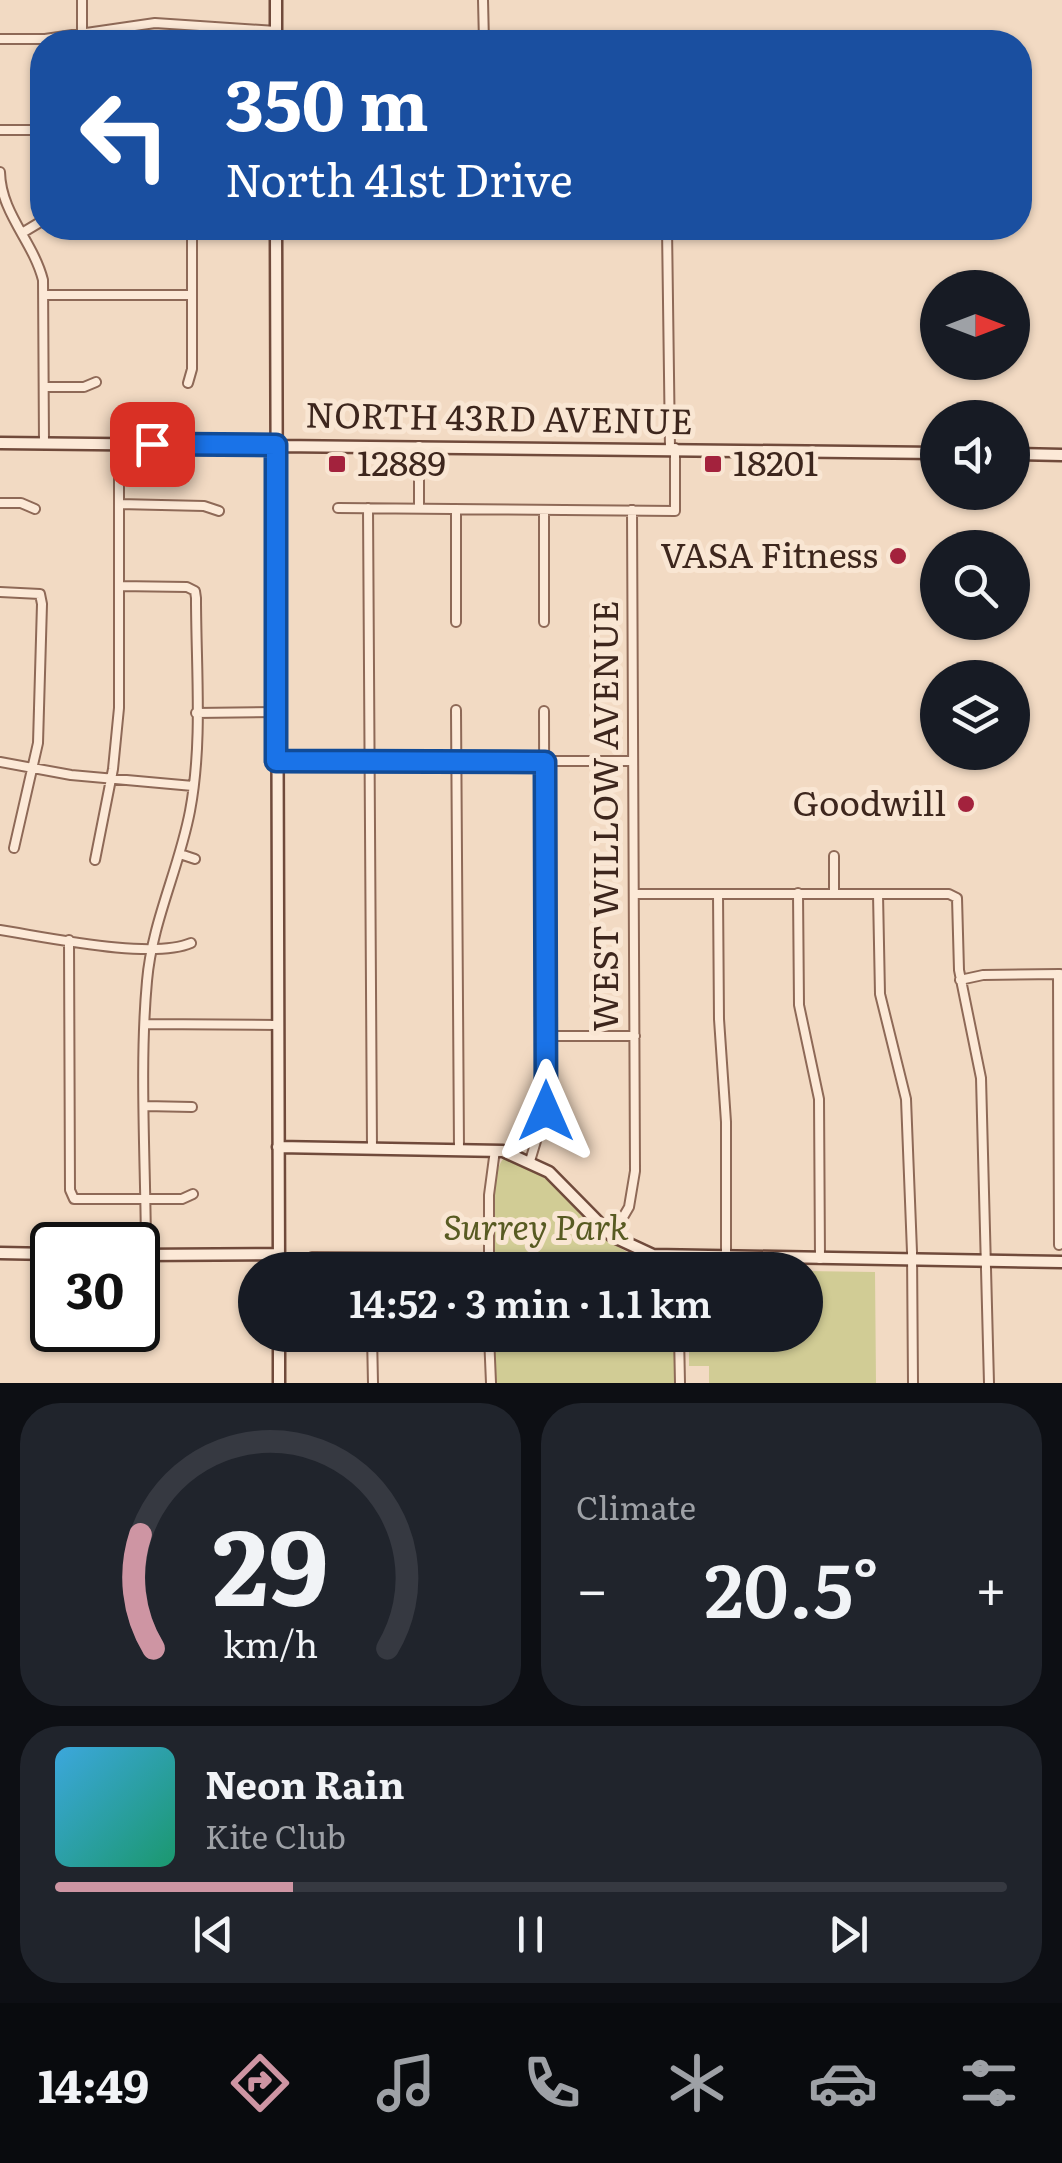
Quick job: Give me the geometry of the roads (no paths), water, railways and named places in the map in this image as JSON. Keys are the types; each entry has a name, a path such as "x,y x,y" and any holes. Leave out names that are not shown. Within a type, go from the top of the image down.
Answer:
{"street":[{"path":"82,0 82,30"},
{"path":"276,0 276,30"},
{"path":"484,0 484,30"},
{"path":"100,30 135,24 223,30"},
{"path":"0,39 30,39"},
{"path":"0,130 30,130"},
{"path":"0,172 7,208 37,258 44,295 44,444"},
{"path":"22,233 30,228"},
{"path":"188,383 192,368 192,240"},
{"path":"276,240 279,1252"},
{"path":"338,508 675,511 668,240"},
{"path":"44,295 192,296"},
{"path":"44,387 84,387 96,382"},
{"name":"NORTH 43RD AVENUE","path":"0,443 920,453"},
{"path":"95,860 111,778 119,708 119,444"},
{"path":"419,508 420,446"},
{"path":"1030,454 1062,455"},
{"path":"0,503 21,503 35,509"},
{"path":"119,504 204,506 219,511"},
{"path":"368,508 372,1148"},
{"path":"456,509 456,622"},
{"path":"544,510 544,622"},
{"name":"WEST WILLOW AVENUE","path":"612,1236 629,1207 635,1182 632,510"},
{"path":"119,586 187,586 195,590 194,786 180,854 152,948 146,1024 144,1222"},
{"path":"0,592 40,594 41,717 34,770 14,848"},
{"path":"456,710 459,1149"},
{"path":"530,1161 546,1111 544,711"},
{"path":"196,713 276,712"},
{"path":"276,761 632,761"},
{"path":"0,762 34,770 194,786"},
{"path":"180,854 195,859"},
{"path":"834,856 834,894"},
{"path":"798,893 799,1005 819,1099 820,1252"},
{"path":"634,894 949,894 957,898 960,980 981,1078 989,1383"},
{"path":"718,894 726,1252"},
{"path":"878,894 880,994 906,1099 913,1383"},
{"path":"0,930 152,948 192,943"},
{"path":"69,940 70,1190 74,1199 182,1199 193,1194"},
{"path":"960,980 999,974 1060,974 1059,1245"},
{"path":"146,1024 278,1025"},
{"path":"546,1036 635,1036"},
{"path":"146,1106 192,1106"},
{"path":"278,1147 495,1150 530,1161 556,1177 612,1236 647,1252"},
{"path":"488,1252 495,1150"},
{"path":"0,1253 30,1254"},
{"path":"160,1255 238,1254"},
{"path":"823,1259 1062,1262"},
{"path":"279,1352 279,1383"},
{"path":"372,1352 373,1383"},
{"path":"490,1352 491,1383"},
{"path":"679,1352 680,1383"}],"place":[{"name":"12889","path":"337,464"},
{"name":"18201","path":"713,464"},
{"name":"VASA Fitness","path":"898,556"},
{"name":"Goodwill","path":"966,804"}],"park label":[{"name":"Surrey Park","path":"536,1228"}]}
